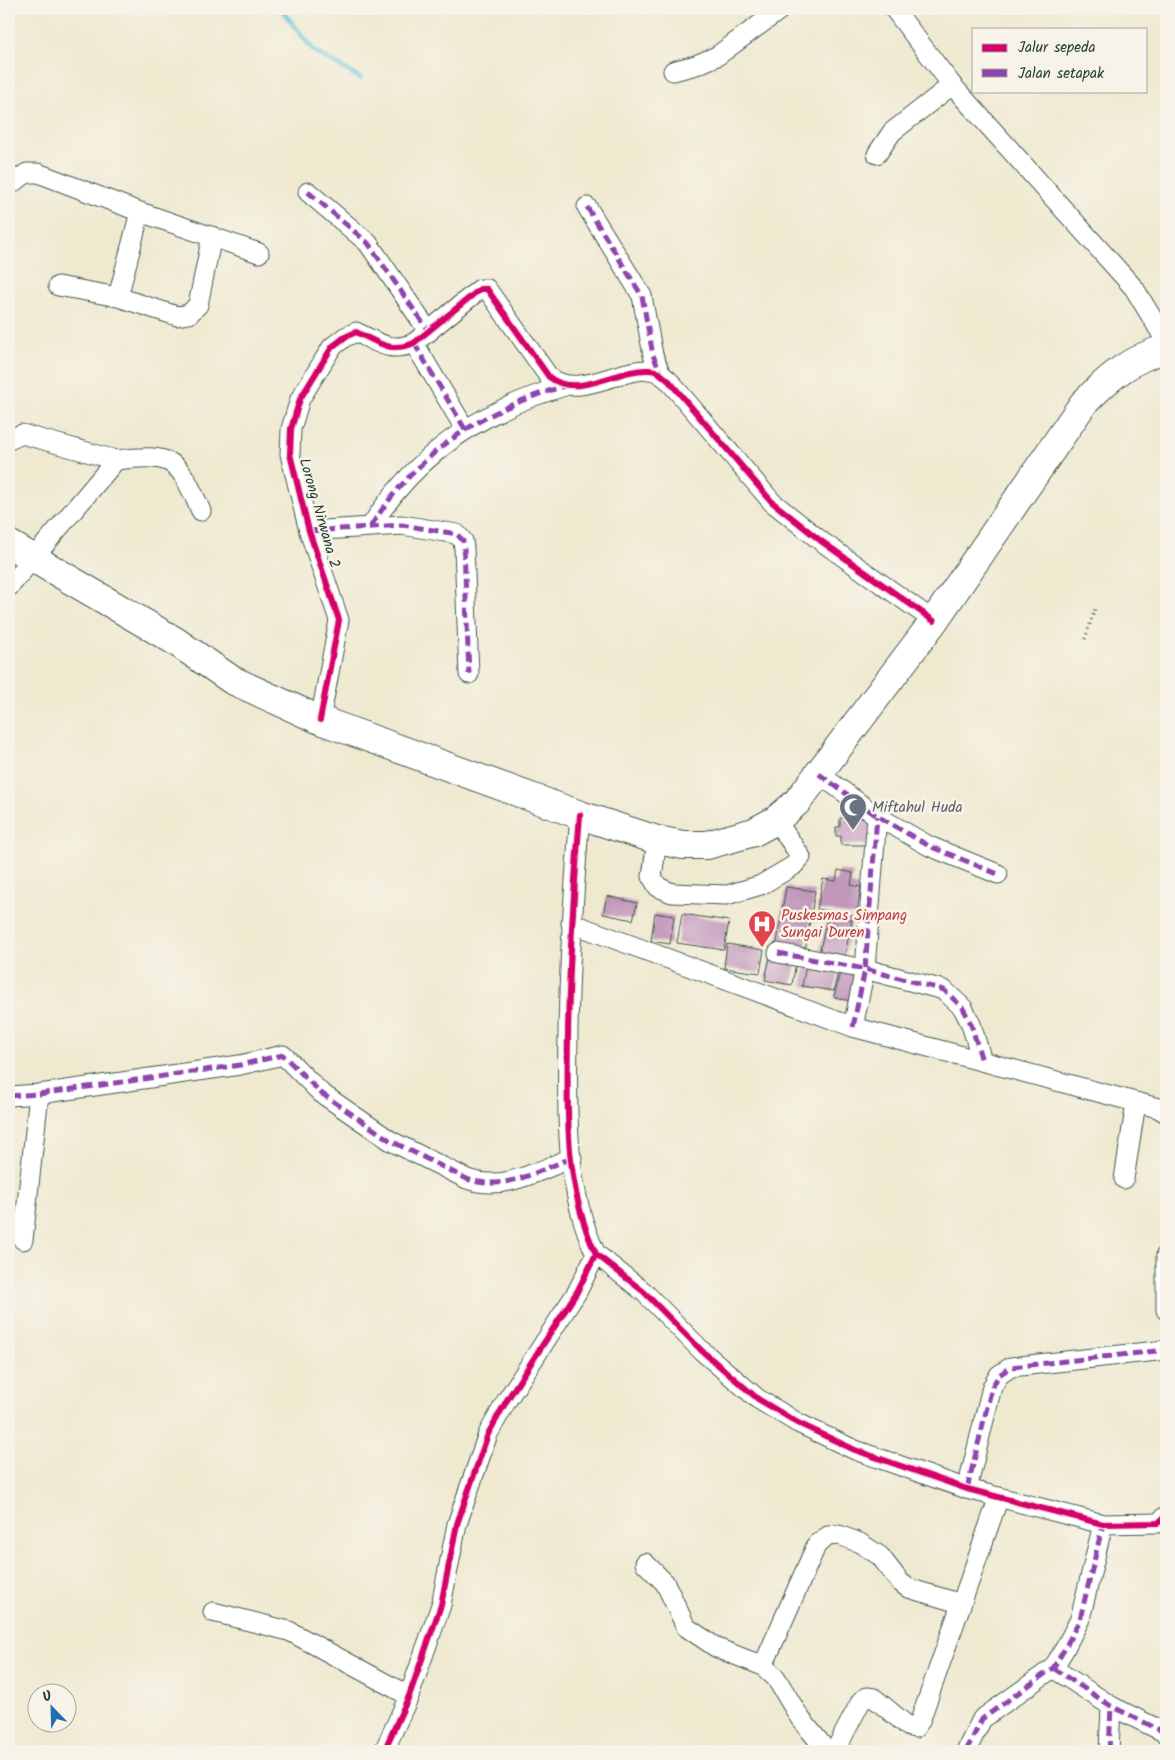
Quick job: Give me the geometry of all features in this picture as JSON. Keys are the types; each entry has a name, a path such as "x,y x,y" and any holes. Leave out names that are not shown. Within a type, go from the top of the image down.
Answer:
{"highway":[{"path":"9,544 175,641 232,680 320,720 580,815 657,840 683,845 707,845 754,832 776,820 797,802 934,621 1083,404 1110,376 1140,358 1166,348"}],"street":[{"path":"673,71 696,65 717,56 781,9"},
{"path":"894,9 952,85 1134,288 1166,342"},
{"path":"877,154 892,132 952,85"},
{"path":"9,185 27,173 38,173 140,212 259,252"},
{"path":"308,192 368,243 422,337 465,429"},
{"path":"587,207 642,296 652,355 660,372 670,381 772,502 821,541 934,621"},
{"path":"118,297 140,212"},
{"path":"58,286 118,297 177,316 189,314 198,304 212,236"},
{"path":"422,337 469,297 480,289 487,289 549,377 565,386"},
{"name":"Lorong Nirwana 2","path":"320,720 339,620 309,531 290,454 290,429 300,399 332,347 345,337 356,332 391,348 402,348 422,337"},
{"path":"371,526 388,500 419,466 465,429 531,396 565,386 649,370 660,372"},
{"path":"9,440 22,434 116,460 162,458 179,467 201,511"},
{"path":"9,588 116,460"},
{"path":"309,531 402,525 457,534 463,541 469,674"},
{"path":"819,774 877,816 929,846 998,874"},
{"path":"580,815 570,923 568,1087 572,1158 580,1212 596,1254 644,1292 702,1351 758,1399 798,1423 855,1450 967,1489 1104,1524 1158,1523 1166,1516"},
{"path":"853,1027 865,969 877,816"},
{"path":"657,840 652,877 658,887 672,893 727,895 761,884 793,866 802,856 776,820"},
{"path":"570,923 853,1027 1158,1108 1166,1113"},
{"path":"778,953 865,969 944,990 962,1008 970,1024 982,1062"},
{"path":"9,1096 39,1094 246,1064 283,1055 321,1093 391,1141 480,1184 505,1184 572,1158"},
{"path":"23,1240 39,1094"},
{"path":"1124,1179 1136,1103"},
{"path":"384,1751 409,1696 441,1605 457,1524 488,1434 507,1400 577,1292 596,1254"},
{"path":"1166,1255 1166,1310"},
{"path":"967,1489 992,1387 999,1375 1010,1367 1166,1350"},
{"path":"835,1751 861,1701 867,1697 874,1698 909,1727 915,1728 920,1720 959,1603 999,1497"},
{"path":"966,1751 982,1718 1053,1668 1080,1619 1104,1524"},
{"path":"763,1666 817,1544 828,1536 839,1535 860,1543 880,1556 900,1582 908,1588 959,1603"},
{"path":"645,1562 666,1582 686,1627 716,1648 763,1666 776,1678 800,1718 828,1751"},
{"path":"213,1612 289,1631 409,1696"},
{"path":"1053,1668 1111,1706 1166,1733"},
{"path":"1109,1751 1111,1706"}],"path":[{"path":"1085,639 1096,606"}],"building":[{"name":"Miftahul Huda","path":"840,818 871,818 871,845 841,845 841,836 836,836 836,827 840,827"},
{"path":"838,870 853,873 851,885 861,887 856,916 817,909 823,879 836,881"},
{"path":"786,887 815,891 805,952 776,948"},
{"path":"607,896 637,903 633,920 603,914"},
{"path":"655,913 674,916 670,944 651,941"},
{"path":"682,914 729,921 724,950 677,943"},
{"path":"828,915 852,920 844,959 819,954"},
{"path":"727,944 764,950 760,973 724,968"},
{"path":"770,957 796,962 792,985 765,980"},
{"path":"806,966 838,971 834,991 802,986"},
{"path":"841,968 862,973 854,1002 834,997"}],"waterway":[{"path":"281,9 314,51 360,78"}],"marked path":[{"path":"308,192 368,243 429,332"},
{"path":"587,207 642,296 653,355 660,372"},
{"path":"414,343 465,429"},
{"path":"371,526 389,500 409,477 454,437 507,407 565,386"},
{"path":"309,531 402,525 457,534 463,541 464,548 469,674"},
{"path":"819,774 877,816 929,846 998,874"},
{"path":"853,1027 865,969 877,816"},
{"path":"778,953 865,969 944,990 963,1008 971,1024 982,1061"},
{"path":"9,1096 39,1094 240,1065 283,1055 321,1093 391,1141 467,1179 494,1183 507,1181 533,1174 572,1158"},
{"path":"967,1489 992,1387 999,1375 1011,1367 1166,1350"},
{"path":"966,1751 982,1719 1053,1668 1064,1650 1080,1619 1103,1524"},
{"path":"1053,1668 1111,1706 1166,1733"},
{"path":"1109,1751 1111,1706"}],"cycle path":[{"path":"320,720 339,620 309,531 290,454 291,429 300,399 332,347 345,337 356,332 391,347 406,346 414,343 480,289 487,289 549,377 560,383 572,385 585,384 637,371 652,370 660,374 669,381 772,502 821,541 934,621"},
{"path":"384,1751 409,1696 441,1605 457,1524 488,1434 507,1400 577,1292 596,1254 578,1202 573,1174 568,1118 569,979 580,815"},
{"path":"596,1254 644,1292 702,1351 758,1399 798,1423 855,1450 967,1489 1103,1524 1158,1523 1166,1516"}],"place":[{"name":"Miftahul Huda","path":"853,831"},
{"name":"Puskesmas Simpang Sungai Duren","path":"762,948"}]}
